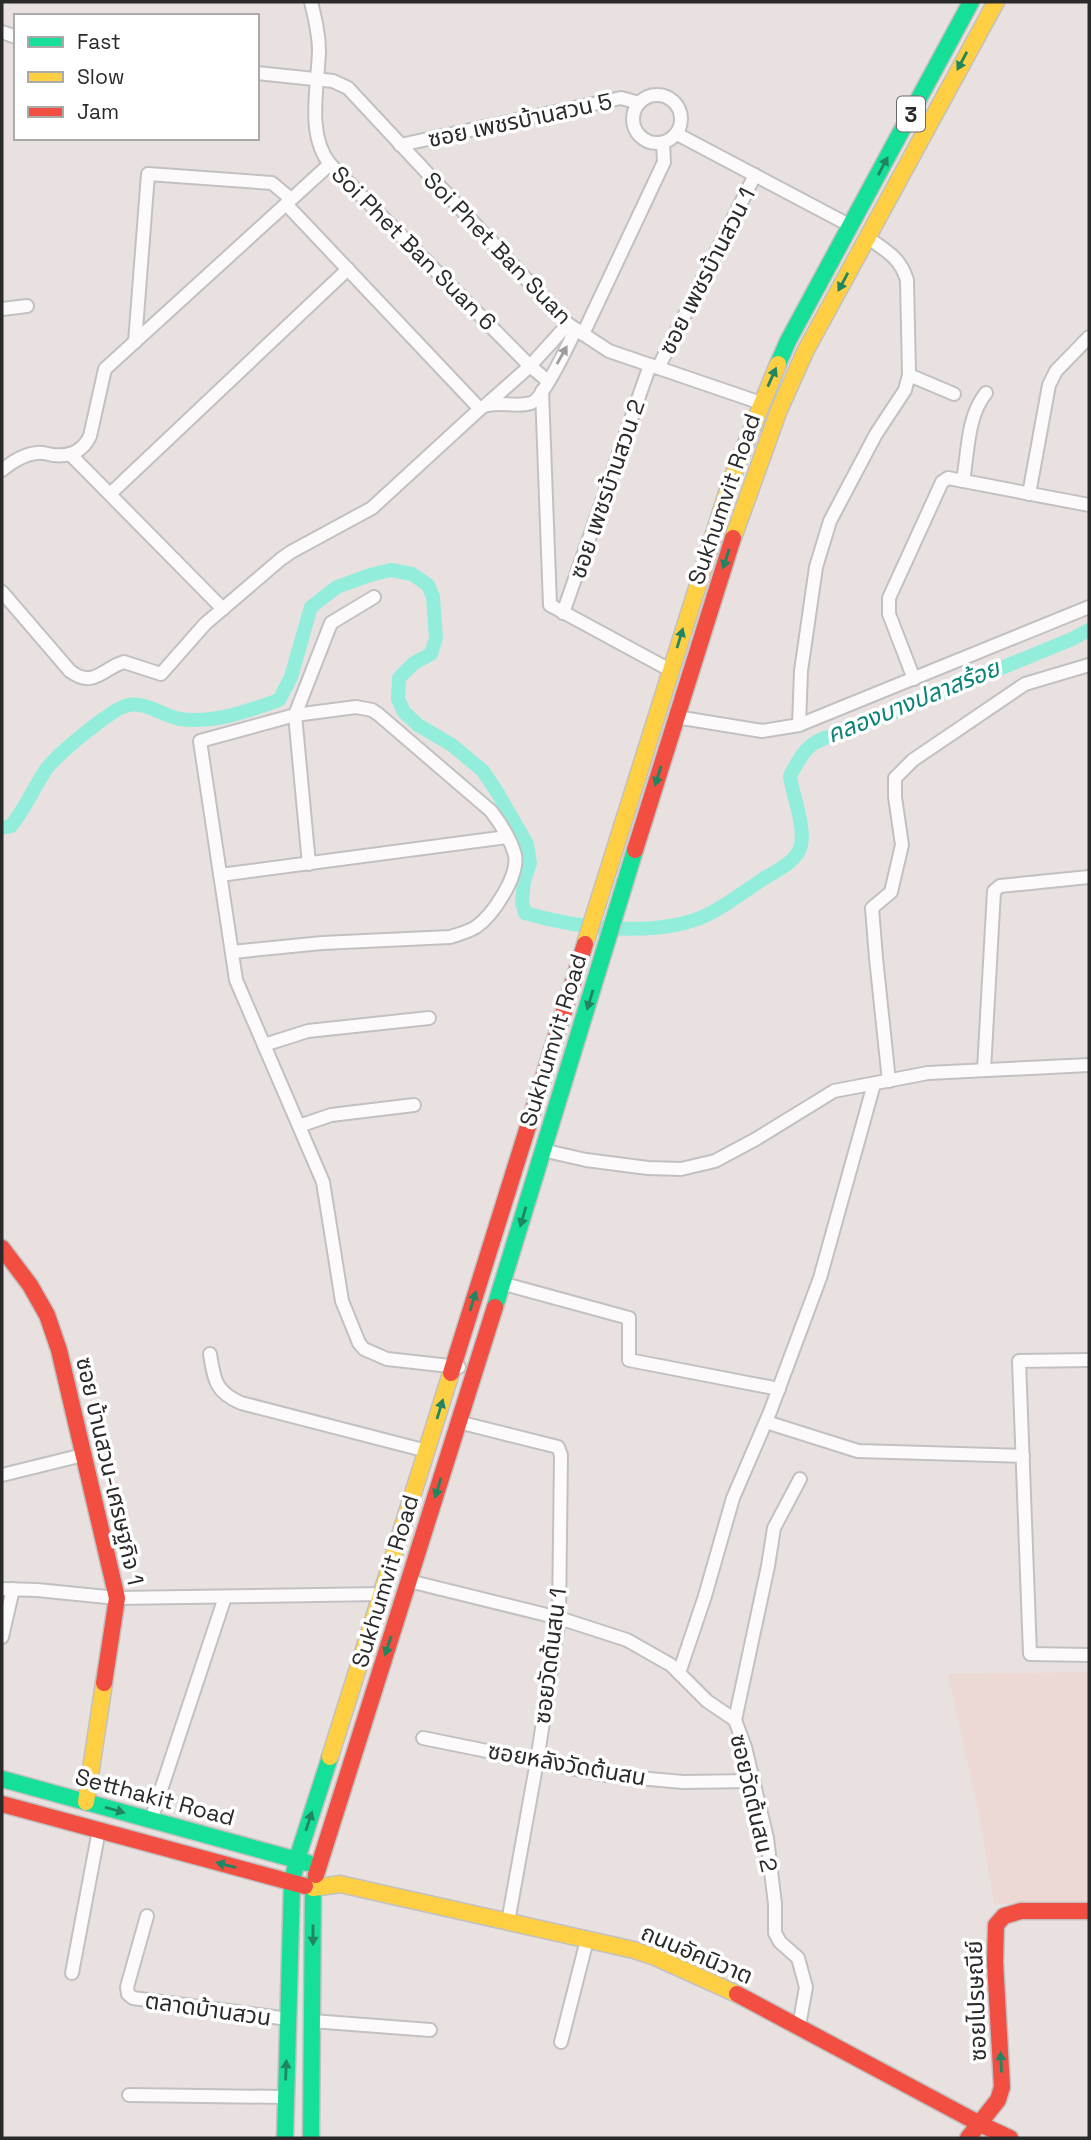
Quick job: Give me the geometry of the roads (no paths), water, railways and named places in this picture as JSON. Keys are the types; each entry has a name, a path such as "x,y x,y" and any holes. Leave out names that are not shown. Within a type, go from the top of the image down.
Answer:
{"main road":[{"name":"Sukhumvit Road","path":"285,2138 292,1883 297,1859 730,483 788,341 971,2"},
{"name":"Sukhumvit Road","path":"310,2138 313,1888 318,1866 520,1228 621,894 745,502 779,411 806,350 996,2"},
{"path":"629,801 648,807"},
{"name":"ซอย บ้านสวน-เศรษฐกิจ 1","path":"2,1248 30,1285 47,1315 59,1350 117,1598 86,1802"},
{"name":"Setthakit Road","path":"2,1779 318,1866"},
{"name":"Setthakit Road","path":"2,1804 313,1888"},
{"name":"ถนนอัคนิวาต","path":"318,1866 340,1884"},
{"name":"ถนนอัคนิวาต","path":"313,1888 340,1884 655,1957 737,1994 1010,2138"},
{"name":"ซอยไปรษณีย์","path":"980,2124 998,2100 1002,2087 995,1962 996,1925 1004,1916 1021,1912 1089,1911"},
{"path":"968,2138 980,2124"}],"street":[{"name":"Soi Phet Ban Suan 6","path":"311,2 318,29 316,135 321,151 330,164 530,366 545,386"},
{"name":"Soi Phet Ban Suan","path":"259,73 333,81 348,88 576,329 609,351 761,403"},
{"path":"657,95 670,99 676,104 682,119 677,134 663,143 648,142 641,138 636,132 633,117 639,103 657,95"},
{"name":"ซอย เพชรบ้านสวน 5","path":"400,145 621,98 639,103"},
{"path":"677,134 851,226"},
{"path":"483,407 535,401 664,162 663,143"},
{"path":"2,470 34,453 70,454 80,449 90,436 105,369 330,164"},
{"path":"135,342 148,174 272,183 348,269 483,407"},
{"name":"ซอย เพชรบ้านสวน 1","path":"654,366 755,175"},
{"path":"799,725 801,671 816,567 830,522 876,434 905,390 909,375 907,280 897,258 867,237"},
{"path":"110,494 348,269"},
{"path":"2,309 27,306"},
{"path":"2,592 70,671 78,676 99,676 124,662 161,674 205,624 288,553 372,508 483,407 576,329"},
{"path":"1029,494 1049,385 1056,371 1089,337"},
{"name":"ซอย เพชรบ้านสวน 2","path":"563,612 654,366"},
{"path":"909,375 954,394"},
{"path":"545,386 550,605 670,670"},
{"path":"963,481 974,415 979,401 986,393"},
{"path":"70,454 223,609"},
{"path":"914,679 889,614 889,598 942,482 948,478 1089,505"},
{"path":"309,864 295,715 331,623 374,597"},
{"path":"676,718 762,731 799,725 1089,607"},
{"path":"889,1081 872,908 891,892 902,845 895,778 913,760 1025,684 1089,665"},
{"path":"232,952 322,943 450,937 466,932 486,918 507,889 514,867 515,857 499,822 491,811 372,710 356,707 295,715 200,741 236,980 323,1182 342,1301 359,1343 365,1349 387,1359 475,1368"},
{"path":"220,875 507,837"},
{"path":"984,1070 994,891 1000,886 1089,877"},
{"path":"264,1045 308,1031 429,1018"},
{"path":"542,1150 648,1168 681,1169 715,1161 834,1091 928,1073 1089,1065"},
{"path":"679,1673 705,1596 733,1498 766,1423 820,1278 874,1084"},
{"path":"299,1126 331,1115 414,1105"},
{"path":"501,1283 629,1318 629,1360 779,1390"},
{"path":"210,1354 214,1375 219,1388 226,1396 426,1451"},
{"path":"1089,1360 1019,1361 1030,1654 1089,1655"},
{"name":"ซอยวัดต้นสน 1","path":"458,1422 558,1447 561,1455 559,1618 508,1922"},
{"path":"766,1423 858,1451 1023,1456"},
{"path":"2,1475 83,1455"},
{"path":"735,1720 774,1528 800,1479"},
{"name":"ซอยวัดต้นสน 2","path":"409,1581 559,1618 627,1640 671,1665 707,1702 735,1720 745,1747 767,1838 775,1904 775,1933 780,1942 798,1958 806,1987 799,2026"},
{"path":"2,1637 8,1589 117,1598 382,1594"},
{"path":"150,1820 225,1597"},
{"name":"ซอยหลังวัดต้นสน","path":"423,1738 605,1775 683,1782 753,1780"},
{"path":"72,1973 99,1830"},
{"name":"ตลาดบ้านสวน","path":"147,1916 127,1987 128,1994 133,1998 288,2019"},
{"path":"561,2042 587,1940"},
{"path":"312,2021 430,2030"},
{"path":"130,2095 285,2097"}],"waterway":[{"name":"คลองบางปลาสร้อย","path":"2,828 11,826 51,764 84,734 121,708 136,705 180,719 205,720 230,716 279,700 291,677 311,607 337,587 391,570 412,574 428,585 433,597 436,638 431,654 414,663 399,678 398,699 404,712 418,725 452,745 483,771 497,792 527,844 530,863 524,881 522,902 525,913 568,923 617,929 642,929 689,922 729,902 796,856 802,837 790,776 811,745 1089,630"}]}
